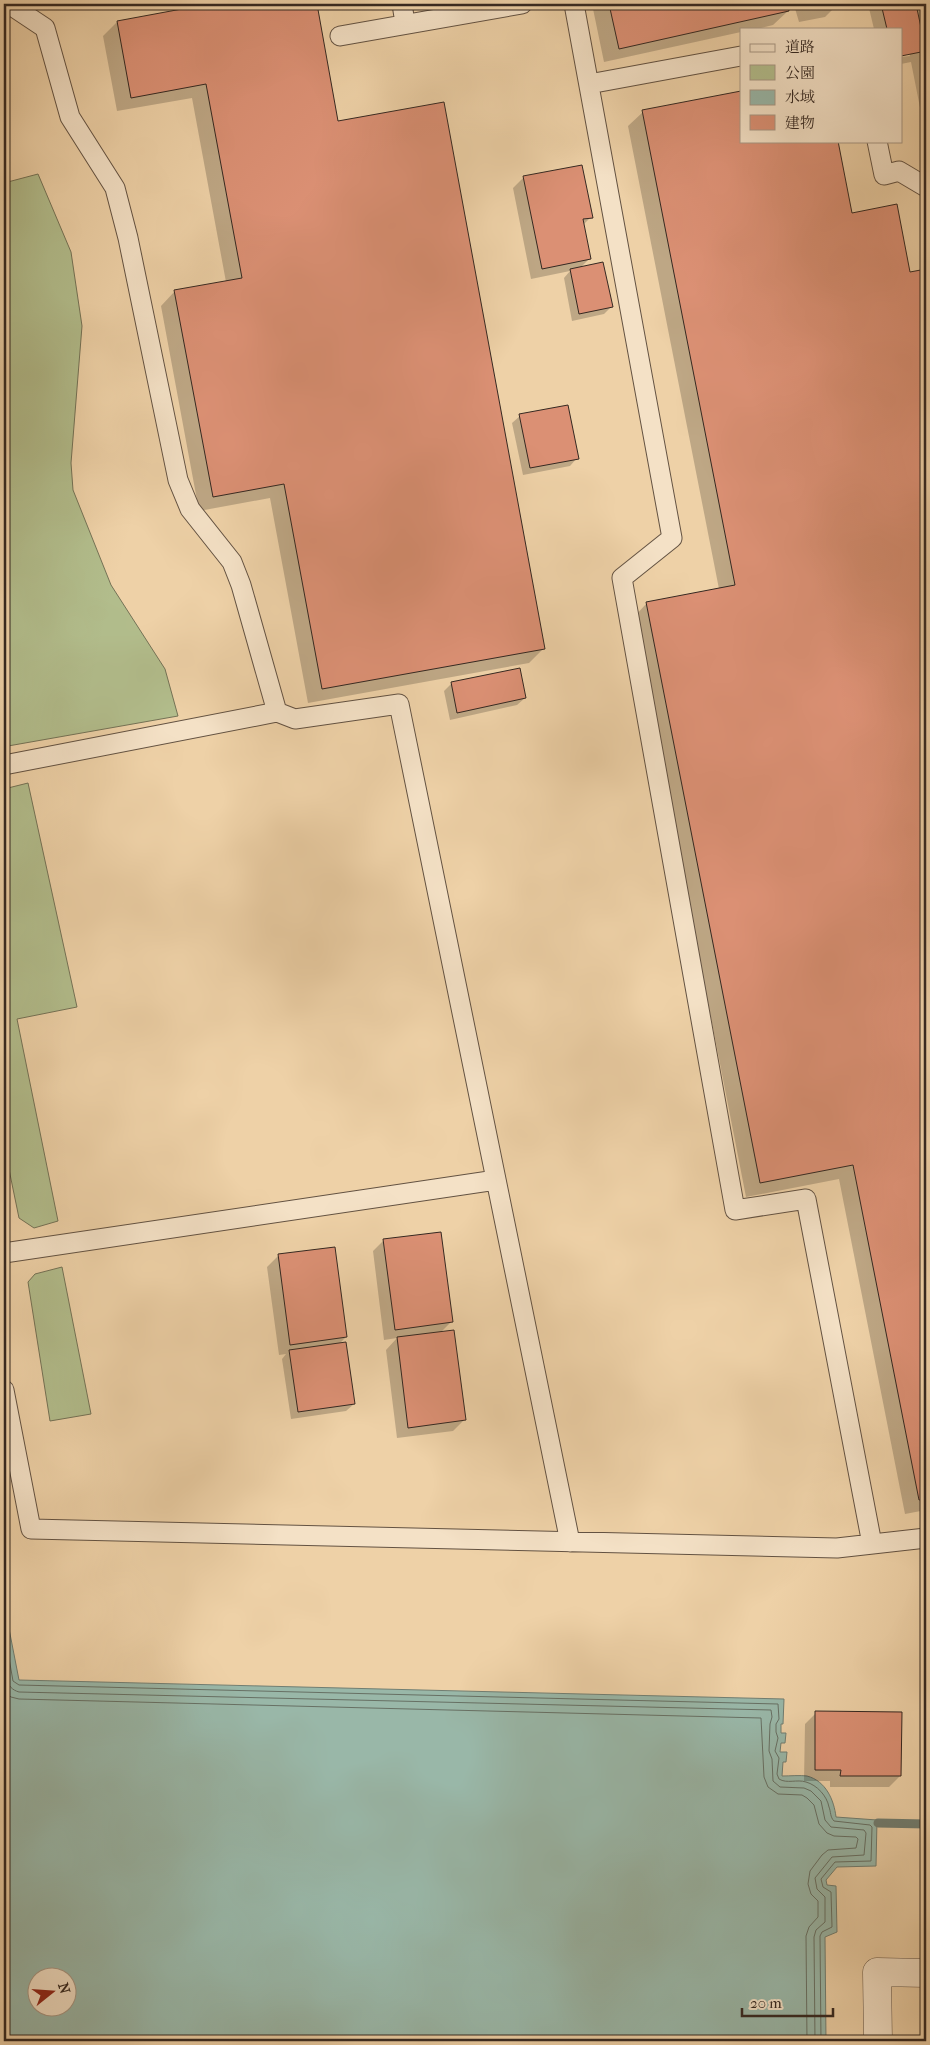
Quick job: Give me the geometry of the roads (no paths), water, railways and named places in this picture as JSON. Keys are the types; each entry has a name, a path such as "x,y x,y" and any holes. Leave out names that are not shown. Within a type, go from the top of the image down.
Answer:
{"street":[{"path":"878,2041 877,1972 926,1973"}],"lane":[{"path":"9,4 45,28 70,117 115,188 128,238 178,480 190,509 232,562 242,585 276,712"},
{"path":"402,4 405,23"},
{"path":"340,36 405,23 522,4"},
{"path":"574,4 672,538 622,578 735,1210 806,1199 872,1544"},
{"path":"589,84 740,56"},
{"path":"877,142 884,175 900,171 926,187"},
{"path":"4,765 276,712 295,719 399,704 570,1542"},
{"path":"4,1253 496,1180"},
{"path":"4,1390 31,1529 837,1548 926,1538"}],"water":[{"path":"4,1603 19,1680 784,1699 781,1733 786,1733 785,1743 781,1743 780,1752 787,1752 786,1762 783,1762 782,1776 807,1776 814,1778 828,1792 836,1817 877,1820 876,1866 837,1867 826,1880 827,1885 836,1886 837,1932 825,1937 826,2041 4,2041"}],"waterway":[{"path":"878,1823 926,1824"}]}
